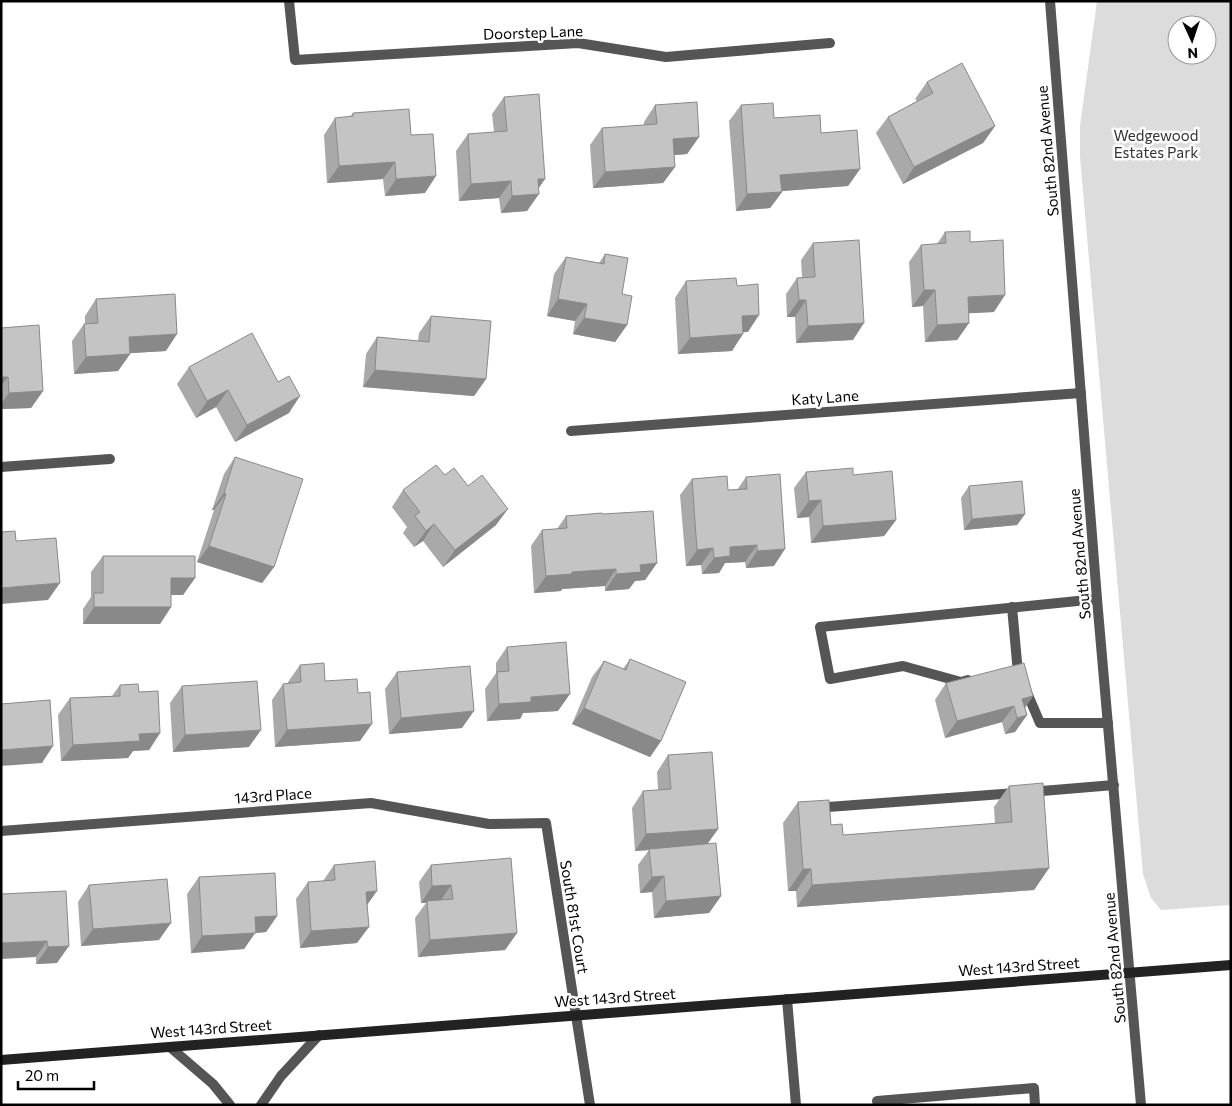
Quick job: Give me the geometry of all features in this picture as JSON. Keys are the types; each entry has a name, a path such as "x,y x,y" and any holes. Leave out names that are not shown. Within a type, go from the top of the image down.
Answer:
{"main road":[{"name":"West 143rd Street","path":"1,1060 1231,965"}],"street":[{"name":"Doorstep Lane","path":"289,1 295,60 578,43 666,57 830,44"},
{"name":"South 82nd Avenue","path":"1050,1 1097,599 1141,1105"},
{"name":"Katy Lane","path":"571,431 1081,393"},
{"path":"1,467 110,459"},
{"path":"980,678 961,682 903,666 830,680 820,627 1097,599"},
{"path":"1012,607 1013,673 1040,723 1108,723"},
{"path":"828,807 1114,785"},
{"name":"143rd Place","path":"1,830 371,803 489,824 546,823"},
{"name":"South 81st Court","path":"546,823 590,1105"},
{"path":"788,999 796,1105"},
{"path":"262,1105 281,1076 319,1035"},
{"path":"170,1047 213,1084 230,1105"},
{"path":"878,1105 877,1100 1034,1088 1035,1105"}],"green space":[{"name":"Wedgewood Estates Park","path":"1097,1 1229,1 1231,10 1231,905 1161,910 1151,898 1143,874 1080,157 1080,126"}],"building":[{"path":"962,63 995,126 914,167 888,117 933,93 927,82"},
{"path":"539,94 545,179 538,179 539,194 512,196 511,181 471,184 468,134 507,131 504,97"},
{"path":"697,102 699,137 673,139 675,167 605,172 602,128 657,124 655,105"},
{"path":"773,103 774,118 820,115 821,133 857,130 860,169 780,175 782,192 747,194 741,105"},
{"path":"409,109 411,135 433,134 436,176 396,179 395,162 339,166 335,118 353,116 353,113"},
{"path":"970,231 970,242 1003,240 1005,295 968,297 969,323 937,325 935,290 924,290 921,245 946,243 945,232"},
{"path":"859,240 864,323 808,326 806,300 799,300 797,278 815,277 813,243"},
{"path":"605,254 628,258 622,294 632,296 627,325 584,318 587,304 558,299 566,257 604,264"},
{"path":"736,278 737,286 758,284 759,315 742,316 743,334 690,338 686,281"},
{"path":"175,294 177,334 129,337 130,354 86,357 84,324 98,323 96,299"},
{"path":"431,316 491,321 486,379 375,370 377,337 429,342"},
{"path":"39,325 43,391 9,393 8,377 1,377 1,328"},
{"path":"252,333 278,382 289,376 300,396 247,425 228,390 207,401 189,367"},
{"path":"235,457 303,479 274,567 209,546 226,494 224,493"},
{"path":"436,465 445,475 454,468 468,486 482,475 508,509 455,550 434,524 426,531 415,516 420,512 403,490"},
{"path":"853,468 853,475 892,471 896,520 823,526 821,500 809,501 806,472"},
{"path":"780,474 785,549 757,551 757,545 730,547 730,556 714,558 713,548 697,550 692,479 727,476 728,490 747,489 746,477"},
{"path":"1022,481 1025,514 972,519 969,486"},
{"path":"653,511 657,563 640,565 641,572 616,574 616,569 546,576 542,530 567,528 566,516"},
{"path":"15,531 16,541 56,538 60,583 1,588 1,532"},
{"path":"103,556 195,556 195,578 171,578 171,607 94,607 94,593 103,593"},
{"path":"566,642 570,694 531,697 531,702 499,704 497,672 509,671 507,647"},
{"path":"630,659 686,682 661,741 584,708 604,661 626,670"},
{"path":"324,663 325,681 357,679 358,693 370,692 372,724 287,730 283,684 301,682 300,665"},
{"path":"1024,663 1033,696 1022,699 1027,715 1017,718 1014,706 957,721 946,683"},
{"path":"470,666 474,711 401,718 397,672"},
{"path":"257,681 261,730 185,735 182,686"},
{"path":"138,684 139,692 158,691 160,733 139,734 140,741 73,745 70,698 120,696 120,685"},
{"path":"50,700 53,746 1,750 1,704"},
{"path":"712,752 718,829 646,834 643,791 671,789 668,755"},
{"path":"1043,783 1049,868 812,885 811,869 803,869 798,802 829,800 831,825 842,824 843,835 1012,822 1009,786"},
{"path":"716,843 721,896 666,901 664,876 652,877 649,849"},
{"path":"511,858 517,933 430,940 427,901 453,899 451,885 432,886 431,865"},
{"path":"375,861 377,891 366,892 369,927 311,931 308,882 335,880 334,865"},
{"path":"275,873 277,916 255,917 256,933 202,936 199,877"},
{"path":"167,879 171,923 93,929 89,885"},
{"path":"66,891 69,946 48,947 47,941 1,943 1,894"}]}
